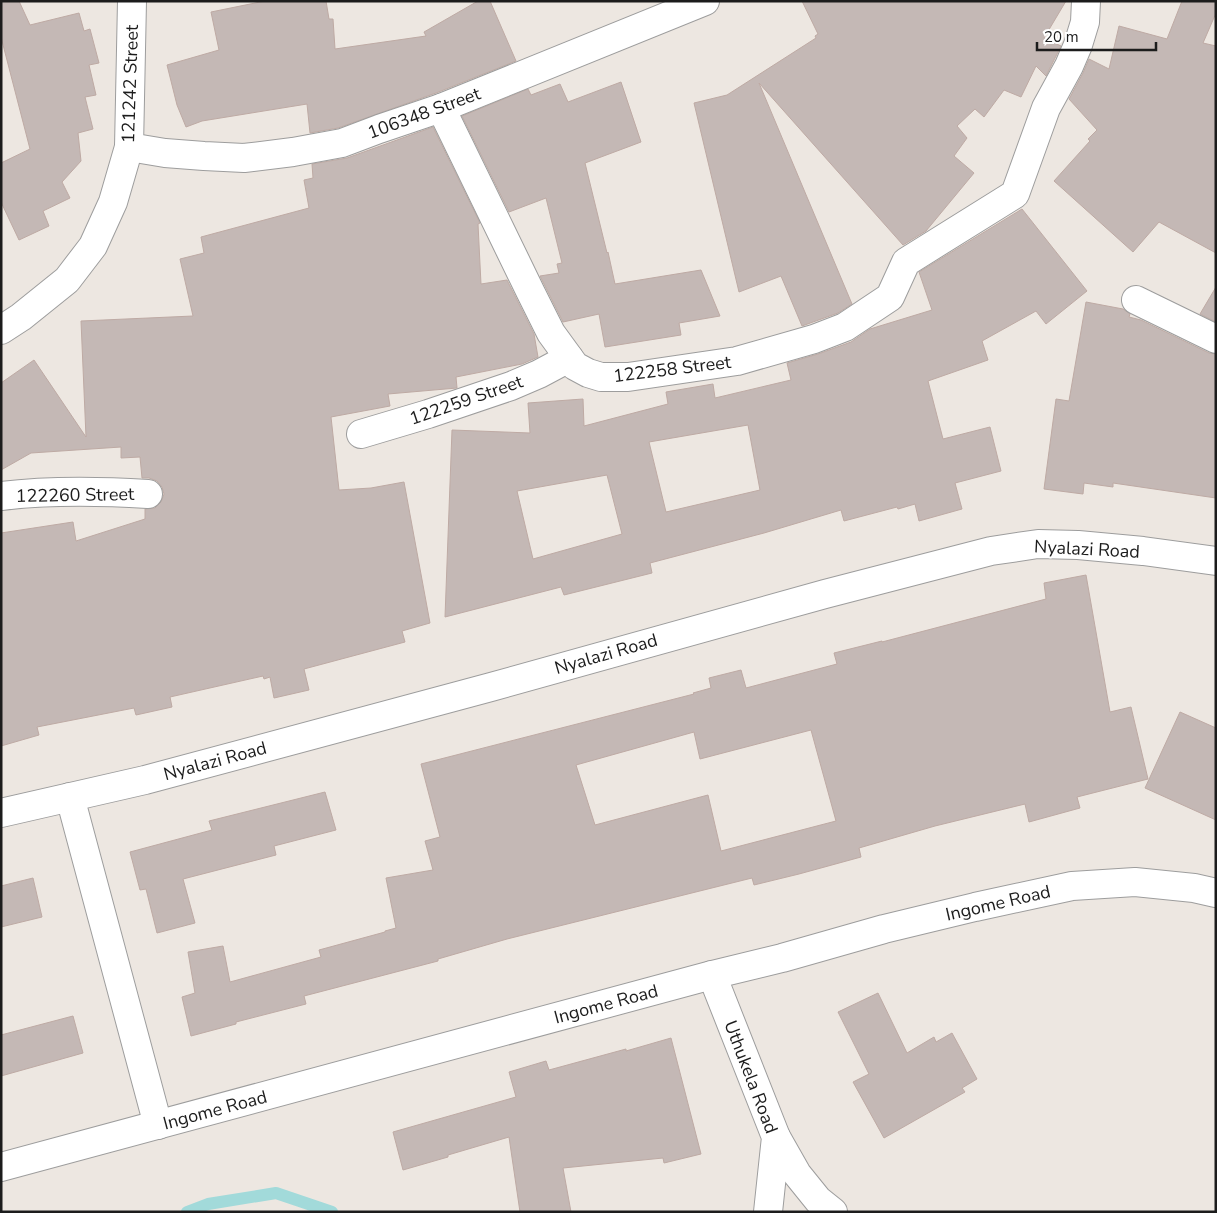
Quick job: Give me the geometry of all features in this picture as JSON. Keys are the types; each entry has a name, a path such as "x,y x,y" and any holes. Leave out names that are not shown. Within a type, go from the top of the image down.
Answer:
{"street":[{"name":"121242 Street","path":"1,330 21,317 67,280 93,246 113,202 129,147 132,1"},
{"name":"106348 Street","path":"129,147 165,153 244,158 294,152 342,143 441,108 705,1"},
{"name":"122258 Street","path":"441,108 551,332 575,366 601,377 628,377 737,361 814,340 845,327 890,297 906,262 1015,194 1046,108 1078,46 1085,22 1086,1"},
{"path":"1136,300 1216,339"},
{"name":"122259 Street","path":"360,434 428,414 511,386 569,358"},
{"name":"122260 Street","path":"1,496 27,493 90,492 148,494"},
{"name":"Nyalazi Road","path":"1,813 155,777 491,687 825,594 992,551 1038,544 1078,544 1216,561"},
{"path":"70,797 158,1125"},
{"name":"Ingome Road","path":"1,1167 884,929 975,907 1072,886 1135,882 1194,888 1216,893"},
{"name":"Uthukela Road","path":"712,975 776,1137 768,1212"},
{"path":"776,1137 797,1174 818,1200 833,1212"}],"building":[{"path":"1,1 19,1 30,25 79,13 84,31 90,29 99,63 89,65 96,95 85,97 93,129 78,133 81,161 62,182 70,198 43,211 49,226 19,240 1,202 1,163 30,149 1,37"},
{"path":"265,1 326,1 329,19 333,19 335,49 426,36 424,32 478,1 490,1 516,61 436,93 338,128 310,133 307,104 202,121 186,127 177,105 167,65 219,50 211,12"},
{"path":"802,1 1066,1 1044,38 1061,46 1046,76 1036,66 1021,97 1004,90 984,117 975,109 957,126 967,138 954,156 974,173 926,231 903,245 759,83 852,304 838,313 802,326 781,276 739,292 694,103 727,95 816,38 815,36 818,34"},
{"path":"1182,1 1216,1 1216,13 1203,43 1216,46 1216,253 1159,222 1133,252 1054,181 1090,141 1088,139 1097,130 1069,99 1089,59 1109,69 1119,26 1167,39"},
{"path":"621,82 641,142 585,163 615,284 701,270 720,316 679,323 681,335 605,347 599,314 563,322 540,276 559,273 557,264 562,263 546,198 509,212 462,116 528,89 531,95 560,84 568,102"},
{"path":"433,127 480,223 478,224 481,284 507,280 534,334 538,357 522,364 456,377 457,388 388,394 390,406 331,417 339,490 371,488 404,482 430,623 402,631 405,642 304,669 309,690 274,698 270,677 264,679 263,676 170,697 172,707 136,715 134,708 37,727 39,735 1,746 1,533 73,522 76,541 145,519 145,509 155,508 161,502 164,494 162,487 157,481 142,478 140,457 121,458 121,447 31,453 1,470 1,383 34,360 86,437 81,321 193,316 180,259 204,253 201,237 309,208 304,180 313,178 312,164 347,158"},
{"path":"1022,209 1087,291 1046,324 1036,311 982,341 988,360 928,381 943,439 990,427 1001,471 955,483 962,509 919,521 915,504 844,521 841,510 764,533 650,563 652,573 564,595 561,587 445,617 452,430 530,433 528,403 583,399 584,426 668,404 666,392 713,384 715,398 791,380 787,363 851,342 870,329 932,310 919,272","holes":["748,425 760,490 666,512 649,442","607,475 622,534 533,559 517,491"]},
{"path":"1216,287 1216,322 1200,314"},
{"path":"1086,302 1123,309 1130,314 1129,317 1141,320 1209,353 1216,354 1216,498 1113,483 1113,487 1084,483 1083,494 1044,489 1056,399 1069,401"},
{"path":"1086,575 1110,712 1131,707 1148,779 1077,797 1080,808 1029,822 1025,804 935,826 859,848 861,857 799,874 754,885 752,878 507,939 438,959 438,961 304,996 306,1004 191,1036 182,997 195,993 188,952 223,946 230,982 321,957 319,950 396,928 386,878 433,870 425,841 440,837 421,764 694,694 711,688 709,678 741,670 746,688 837,664 834,653 1046,599 1044,583","holes":["811,730 836,821 721,851 708,795 595,825 576,765 694,732 700,759"]},
{"path":"1180,712 1216,728 1216,820 1145,788"},
{"path":"325,792 336,830 274,846 276,855 183,879 195,923 157,933 146,889 140,890 130,852 212,830 209,821"},
{"path":"33,878 42,917 1,927 1,886"},
{"path":"878,993 907,1053 934,1037 936,1042 952,1033 977,1079 962,1088 965,1092 884,1138 853,1082 869,1074 838,1012"},
{"path":"73,1016 83,1053 1,1076 1,1035"},
{"path":"671,1038 701,1154 664,1163 663,1158 563,1168 571,1212 520,1212 509,1137 403,1170 393,1132 516,1097 509,1072 546,1061 549,1070"}],"waterway":[{"path":"187,1212 208,1204 276,1193 332,1212"}]}
